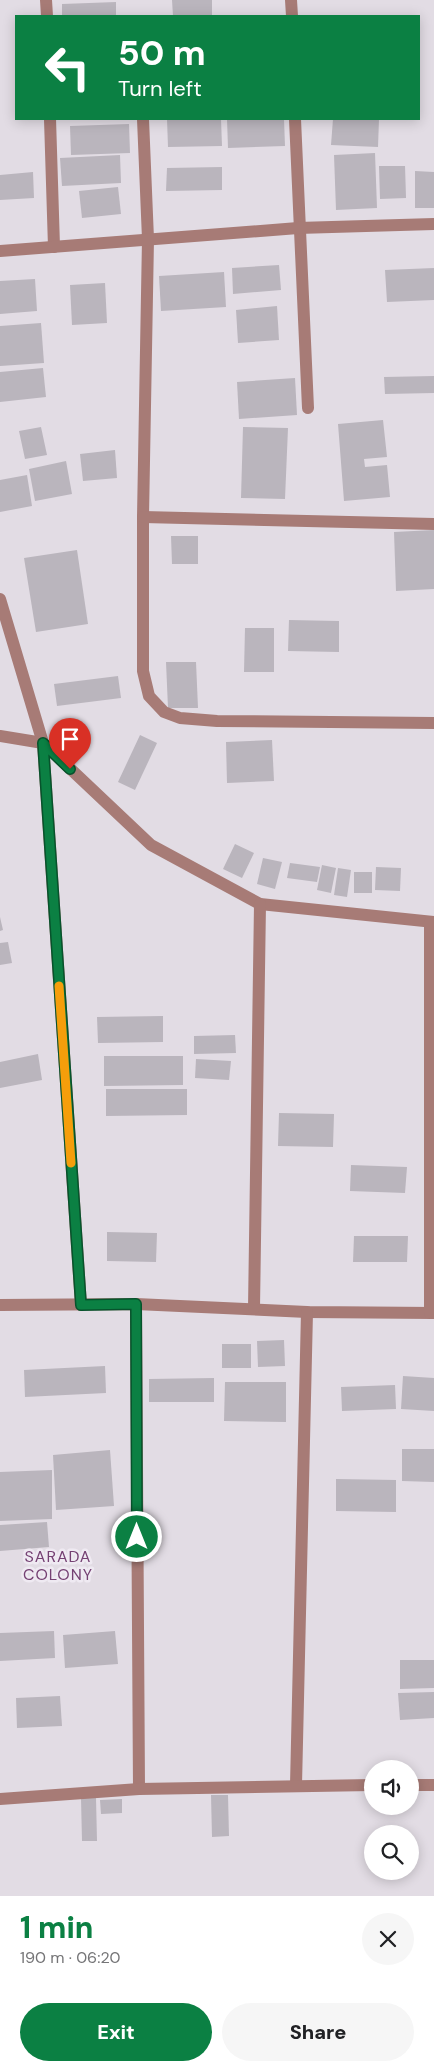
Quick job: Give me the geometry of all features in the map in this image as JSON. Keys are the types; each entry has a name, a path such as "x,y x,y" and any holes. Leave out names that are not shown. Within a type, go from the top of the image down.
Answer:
{"street":[{"path":"46,0 47,15"},
{"path":"291,0 292,15"},
{"path":"50,120 54,247"},
{"path":"143,120 148,239 143,517 144,671 149,696 164,712 180,718 217,721 434,723"},
{"path":"295,120 298,228 308,408"},
{"path":"0,251 298,228 434,224"},
{"path":"143,517 434,524"},
{"path":"0,599 43,743 81,1305"},
{"path":"0,736 43,743 151,845 260,904 432,922 432,1313 307,1312 254,1308 136,1304 0,1305"},
{"path":"254,1308 260,904"},
{"path":"136,1304 138,1789"},
{"path":"296,1785 307,1312"},
{"path":"0,1799 138,1789 364,1785"},
{"path":"419,1785 434,1785"}],"building":[{"path":"172,0 212,0 212,15 173,15"},
{"path":"116,2 116,15 62,15 62,4"},
{"path":"167,120 221,120 222,146 168,147"},
{"path":"227,120 284,120 285,146 228,148"},
{"path":"333,120 379,120 378,147 331,145"},
{"path":"129,124 130,153 71,155 70,126"},
{"path":"375,153 377,208 336,210 334,155"},
{"path":"120,155 121,183 62,186 60,158"},
{"path":"379,166 405,166 406,198 380,199"},
{"path":"222,167 222,190 166,191 167,168"},
{"path":"415,171 434,172 434,208 415,208"},
{"path":"33,172 34,198 0,200 0,175"},
{"path":"118,187 121,214 82,218 79,191"},
{"path":"279,265 281,290 233,294 232,268"},
{"path":"434,268 434,300 387,302 385,270"},
{"path":"224,272 226,307 161,311 159,276"},
{"path":"35,279 37,311 0,314 0,281"},
{"path":"105,283 107,323 72,325 70,285"},
{"path":"277,306 279,340 238,343 236,310"},
{"path":"41,323 44,363 0,366 0,326"},
{"path":"43,368 46,397 0,402 0,372"},
{"path":"434,376 434,393 385,394 384,377"},
{"path":"295,378 297,415 239,419 237,382"},
{"path":"383,420 387,457 364,459 365,467 387,465 390,497 344,501 338,424"},
{"path":"41,427 47,455 25,459 19,431"},
{"path":"243,427 288,428 285,499 241,498"},
{"path":"115,450 117,478 83,481 80,454"},
{"path":"66,461 72,494 35,501 29,469"},
{"path":"27,475 32,506 0,512 0,480"},
{"path":"434,530 434,589 396,591 394,532"},
{"path":"171,536 198,536 198,564 172,564"},
{"path":"77,550 88,624 36,632 24,558"},
{"path":"289,620 339,621 339,652 288,651"},
{"path":"245,628 274,628 274,672 244,672"},
{"path":"166,662 196,662 198,708 168,708"},
{"path":"118,676 121,698 57,706 54,684"},
{"path":"140,735 157,743 135,790 118,782"},
{"path":"272,740 274,781 227,783 226,742"},
{"path":"235,844 254,853 242,878 223,869"},
{"path":"263,858 282,862 275,889 257,884"},
{"path":"290,863 320,867 317,882 287,878"},
{"path":"322,865 336,868 331,893 317,890"},
{"path":"376,867 401,868 400,891 375,890"},
{"path":"338,868 351,870 347,897 334,895"},
{"path":"354,872 372,872 372,893 354,893"},
{"path":"0,917 3,930 0,931"},
{"path":"8,942 12,963 0,965 0,943"},
{"path":"163,1016 163,1042 98,1043 97,1017"},
{"path":"235,1035 236,1053 194,1054 194,1036"},
{"path":"38,1054 42,1080 0,1088 0,1062"},
{"path":"104,1056 183,1056 183,1085 104,1086"},
{"path":"196,1059 231,1061 229,1080 195,1078"},
{"path":"106,1089 187,1089 187,1115 106,1116"},
{"path":"279,1113 334,1114 333,1147 278,1146"},
{"path":"351,1165 407,1167 405,1193 350,1191"},
{"path":"107,1232 157,1233 156,1262 107,1261"},
{"path":"354,1236 408,1236 407,1262 353,1262"},
{"path":"284,1340 285,1366 258,1367 257,1341"},
{"path":"222,1344 251,1344 251,1368 222,1368"},
{"path":"105,1366 106,1393 25,1397 24,1370"},
{"path":"403,1376 434,1378 434,1411 401,1409"},
{"path":"214,1378 214,1402 149,1402 149,1379"},
{"path":"225,1382 286,1382 286,1422 224,1421"},
{"path":"395,1385 396,1409 342,1411 341,1387"},
{"path":"402,1449 434,1449 434,1482 402,1481"},
{"path":"110,1450 114,1506 56,1510 53,1455"},
{"path":"52,1470 52,1519 0,1521 0,1472"},
{"path":"336,1479 396,1480 396,1512 336,1511"},
{"path":"47,1522 49,1547 0,1551 0,1525"},
{"path":"54,1631 55,1658 0,1661 0,1633"},
{"path":"115,1631 118,1664 65,1668 63,1635"},
{"path":"400,1660 434,1660 434,1688 400,1689"},
{"path":"434,1692 434,1718 400,1720 398,1693"},
{"path":"60,1696 62,1726 17,1728 16,1698"},
{"path":"211,1795 228,1795 229,1836 212,1837"},
{"path":"81,1798 96,1798 97,1841 82,1841"},
{"path":"122,1799 122,1813 101,1814 100,1800"}],"slow traffic":[{"path":"59,986 71,1163"}],"district":[{"name":"SARADA COLONY","path":"58,1565"}],"route":[{"path":"70,769 43,743 81,1305 136,1304 137,1537"}]}
